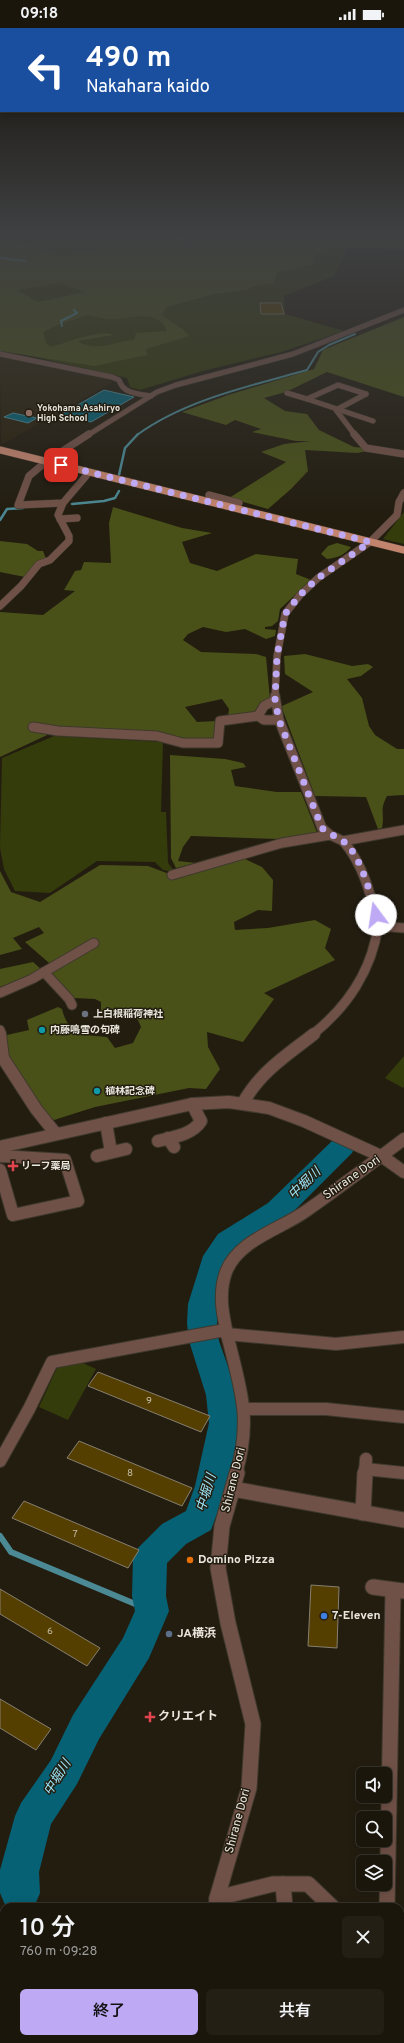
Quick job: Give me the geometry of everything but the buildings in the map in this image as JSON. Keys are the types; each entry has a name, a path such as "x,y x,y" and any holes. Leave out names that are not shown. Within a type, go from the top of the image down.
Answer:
{"main road":[{"path":"0,450 86,476 367,544 404,550"},
{"path":"0,455 45,463 232,507 404,555"}],"street":[{"path":"63,502 18,505 29,476 45,463 151,396 176,385 293,354 359,328"},
{"path":"0,354 112,377 119,380 119,385 123,390 151,396"},
{"path":"307,399 338,385 366,394 336,410"},
{"path":"287,392 336,410 373,421"},
{"path":"336,410 361,444 366,448 404,454"},
{"path":"0,606 21,586 39,564 50,560 69,541 69,536 60,519 58,511 63,502 86,476"},
{"path":"243,1103 251,1087 259,1076 314,1034 329,1020 362,976 378,939 378,926 370,893 352,850 343,841 330,835 322,828 279,720 275,700 277,656 285,614 300,595 318,578 367,544 397,515 404,493"},
{"path":"210,495 239,503 232,507"},
{"path":"60,519 77,518"},
{"path":"258,716 260,710 266,703 275,700"},
{"path":"33,727 58,731 157,736 183,743 218,742 220,721 258,716 264,720 279,720"},
{"path":"343,841 404,830"},
{"path":"172,875 282,843 330,835"},
{"path":"378,926 404,928"},
{"path":"0,993 44,972 94,943"},
{"path":"44,972 69,999 72,1005"},
{"path":"0,1030 3,1058 36,1109 56,1134"},
{"path":"0,1147 192,1104 216,1102 243,1103 269,1108 304,1121 383,1156 404,1172"},
{"path":"167,1142 199,1125 201,1121 192,1104"},
{"path":"106,1123 112,1152"},
{"name":"Shirane Dori","path":"216,1902 249,1788 252,1724 228,1623 218,1568 222,1526 241,1458 245,1434 246,1409 226,1332 221,1297 226,1272 235,1257 250,1244 305,1212 383,1156 404,1139"},
{"path":"97,1156 126,1149"},
{"path":"0,1156 65,1160 78,1201 13,1215 0,1170"},
{"path":"0,1461 29,1409 52,1362 226,1332 336,1344 343,1342 404,1337"},
{"path":"246,1409 326,1409 404,1417"},
{"path":"363,1513 365,1464 404,1472"},
{"path":"233,1489 404,1520"},
{"path":"373,1587 399,1591 387,1903"},
{"path":"216,1902 244,1890 283,1884 308,1884 328,1903"},
{"path":"283,1884 285,1903"}],"shaded area":[{"name":"Yokohama Asahiryo High School","path":"0,356 111,379 113,382 1,445"}],"green space":[{"path":"0,328 334,328 344,331 281,352 203,371 140,390 130,387 127,378 0,349"},
{"path":"0,328 51,328 43,332 46,343 50,347 91,335 114,335 77,341 92,346 106,345 134,340 136,333 167,331 165,328 180,328 189,336 146,349 147,355 94,366 0,351"},
{"path":"377,328 404,328 404,397 327,372 286,392 264,398 285,411 307,414 319,430 354,447 366,448 368,451 357,453 305,450 308,471 291,489 268,509 229,498 286,462 261,452 284,444 311,441 296,441 252,432 261,429 235,420 226,425 182,412 228,395 314,369 323,350"},
{"path":"113,507 182,528 212,533 182,542 190,563 217,571 256,554 298,559 296,574 311,580 280,609 278,621 272,626 265,627 265,629 276,630 275,636 266,639 245,629 226,632 203,627 188,634 183,640 201,652 256,654 266,657 270,699 258,706 256,714 228,716 229,709 222,699 185,707 197,722 216,721 216,737 212,740 185,741 58,730 0,757 0,612 43,615 75,591 64,590 75,571 81,570 84,562 111,563 109,523"},
{"path":"404,512 404,544 383,539"},
{"path":"0,541 27,544 38,551 43,551 46,559 25,577 0,572"},
{"path":"337,543 351,547 340,556 334,558 327,559 321,554 328,546"},
{"path":"305,654 352,666 368,664 373,667 361,676 347,679 362,698 369,726 375,735 397,749 404,749 404,795 387,796 383,805 382,828 378,829 366,797 315,796 282,706 313,692 285,674 284,656"},
{"path":"54,736 163,742 161,812 166,812 168,863 175,872 163,870 155,862 97,861 50,893 15,891 4,869 0,848 2,758"},
{"path":"170,755 225,759 243,763 246,767 231,770 235,786 277,792 301,792 318,835 286,841 279,839 191,836 183,847 178,861 196,863 176,868 171,858"},
{"path":"243,858 262,867 273,880 272,911 258,910 234,922 235,930 268,928 315,920 331,929 325,948 335,960 264,993 274,999 243,1042 207,1032 208,1047 220,1069 206,1089 189,1088 95,1107 54,1120 39,1108 5,1057 7,1035 29,1030 27,1020 58,1007 62,1009 68,1024 73,1029 84,1034 107,1037 115,1048 133,1043 141,1027 138,1020 129,1014 112,1017 105,1014 101,1011 101,1002 95,999 74,998 49,973 56,969 25,942 44,933 39,927 13,938 22,949 0,955 0,871 11,892 40,902 100,865 148,866 177,877"},
{"path":"33,962 42,970 0,987 0,969"},
{"path":"404,1056 404,1086 403,1088 385,1078"},
{"path":"83,1363 96,1369 68,1420 39,1407 57,1368"}],"water":[{"path":"104,390 134,397 91,422 60,415"},
{"path":"13,413 37,418 28,423 4,417"}],"waterway":[{"path":"137,435 176,412 197,403 241,388 307,370 318,352 329,345 355,334"},
{"path":"119,475 125,448 137,435"},
{"path":"72,504 104,501 115,498 119,491"},
{"path":"0,520 7,509 23,508"},
{"name":"中堀川","path":"20,1893 19,1872 34,1816 64,1772 86,1727 137,1647 152,1611 149,1596 150,1558 174,1534 199,1520 211,1486 225,1423 222,1395 204,1341 202,1323 203,1304 217,1256 228,1241 278,1210 342,1147"},
{"path":"0,1536 11,1552 152,1611"}],"place":[{"name":"Yokohama Asahiryo High School","path":"29,413"},
{"name":"上白根稲荷神社","path":"85,1014"},
{"name":"内藤鳴雪の句碑","path":"42,1030"},
{"name":"植林記念碑","path":"97,1091"},
{"name":"リーフ薬局","path":"13,1166"},
{"name":"Domino Pizza","path":"190,1560"},
{"name":"7-Eleven","path":"324,1616"},
{"name":"JA横浜","path":"169,1634"},
{"name":"クリエイト","path":"150,1717"}],"route":[{"path":"61,465 370,542 318,578 300,595 285,614 277,656 275,700 279,720 322,828 330,835 343,841 352,850 370,893 376,915"}]}
